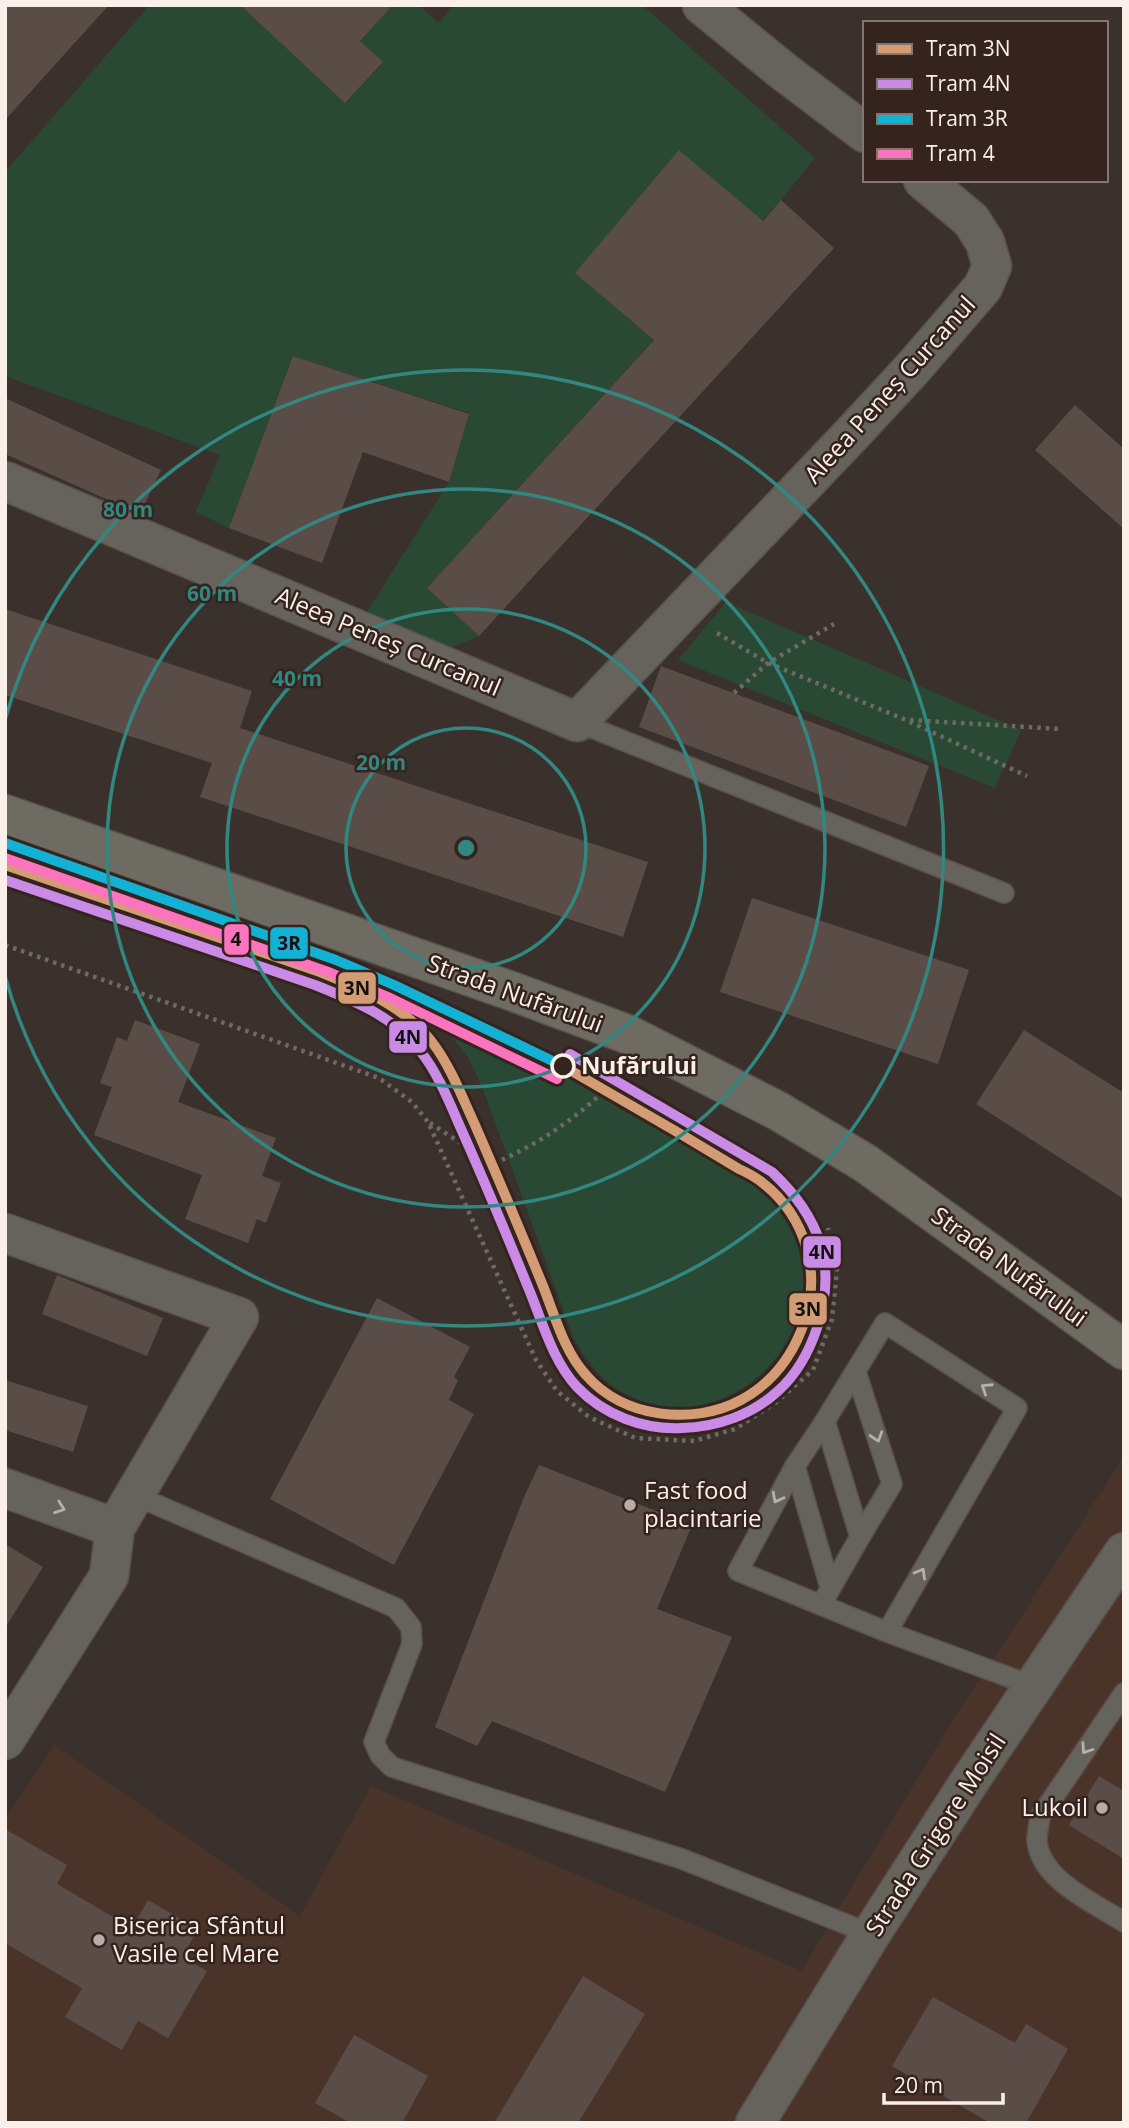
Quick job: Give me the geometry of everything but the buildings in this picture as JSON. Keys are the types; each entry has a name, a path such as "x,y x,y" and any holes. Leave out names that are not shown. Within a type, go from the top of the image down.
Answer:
{"main road":[{"name":"Strada Nufărului","path":"5,814 627,1034 778,1111 865,1163 1124,1350"},
{"path":"1078,1316 1124,1312"}],"street":[{"path":"702,5 863,131"},
{"name":"Aleea Peneș Curcanul","path":"5,481 577,722 913,368 983,287 992,266 985,242 971,220 925,182"},
{"path":"5,1233 239,1317 115,1528 109,1576 5,1740"},
{"path":"5,1488 115,1528"},
{"name":"Strada Grigore Moisil","path":"755,2123 871,1934 1124,1552"}],"lane":[{"name":"Aleea Peneș Curcanul","path":"577,722 1004,893"},
{"path":"887,1632 1017,1408 885,1323 795,1466 738,1571 826,1596 887,1632 1034,1686"},
{"path":"826,1596 892,1484 856,1372"},
{"path":"825,1421 860,1537"},
{"path":"795,1466 826,1596"},
{"path":"134,1495 396,1608 411,1627 412,1644 374,1742 380,1755 392,1767 682,1859 871,1934"},
{"path":"1124,1693 1040,1817 1037,1841 1044,1865 1061,1882 1124,1922"}],"path":[{"path":"684,612 768,663 905,720 1027,776"},
{"path":"734,693 768,663 834,624"},
{"path":"905,720 1060,729"},
{"path":"5,945 379,1078 412,1102 429,1122 492,1164 525,1150 578,1116 604,1091"},
{"path":"429,1122 536,1360 557,1391 589,1417 635,1438 694,1441 735,1429 775,1403 813,1370 832,1319 837,1269 828,1228"}],"shaded area":[{"path":"1124,1456 1124,2123 5,2123 5,1820 54,1745 300,1916 371,1786 801,1971 961,1707"}],"green space":[{"path":"150,5 240,5 345,103 383,63 360,41 393,5 419,5 438,23 455,5 642,5 815,158 781,200 427,588 479,636 452,647 365,615 449,482 469,413 293,356 229,528 196,512 220,455 5,376 5,172"},
{"path":"726,602 1021,730 995,788 678,660"},
{"path":"443,1026 551,1069 734,1172 770,1200 797,1242 805,1275 801,1309 788,1340 769,1366 744,1387 715,1401 683,1407 651,1404 619,1390 599,1374 574,1339 483,1089 468,1057"}],"tram line":[{"name":"3R","path":"5,843 336,960 563,1066"},
{"name":"4","path":"5,858 331,973 388,997 557,1079"},
{"name":"3N","path":"5,865 320,972 367,992 409,1018 432,1042 451,1072 561,1333 578,1366 601,1389 619,1401 639,1409 681,1415 702,1413 741,1400 773,1376 789,1356 805,1320 810,1301 810,1264 799,1228 778,1197 758,1180 563,1066"},
{"name":"4N","path":"5,880 315,985 359,1004 387,1020 411,1040 439,1080 497,1212 549,1342 561,1366 577,1387 599,1406 625,1419 667,1428 721,1422 757,1407 778,1391 797,1370 817,1328 825,1283 820,1243 812,1224 802,1206 772,1172 570,1054"}],"place":[{"name":"Nufărului","path":"563,1066"},
{"name":"Fast food placintarie","path":"630,1505"},
{"name":"Lukoil","path":"1102,1808"},
{"name":"Biserica Sfântul Vasile cel Mare","path":"99,1940"}]}
